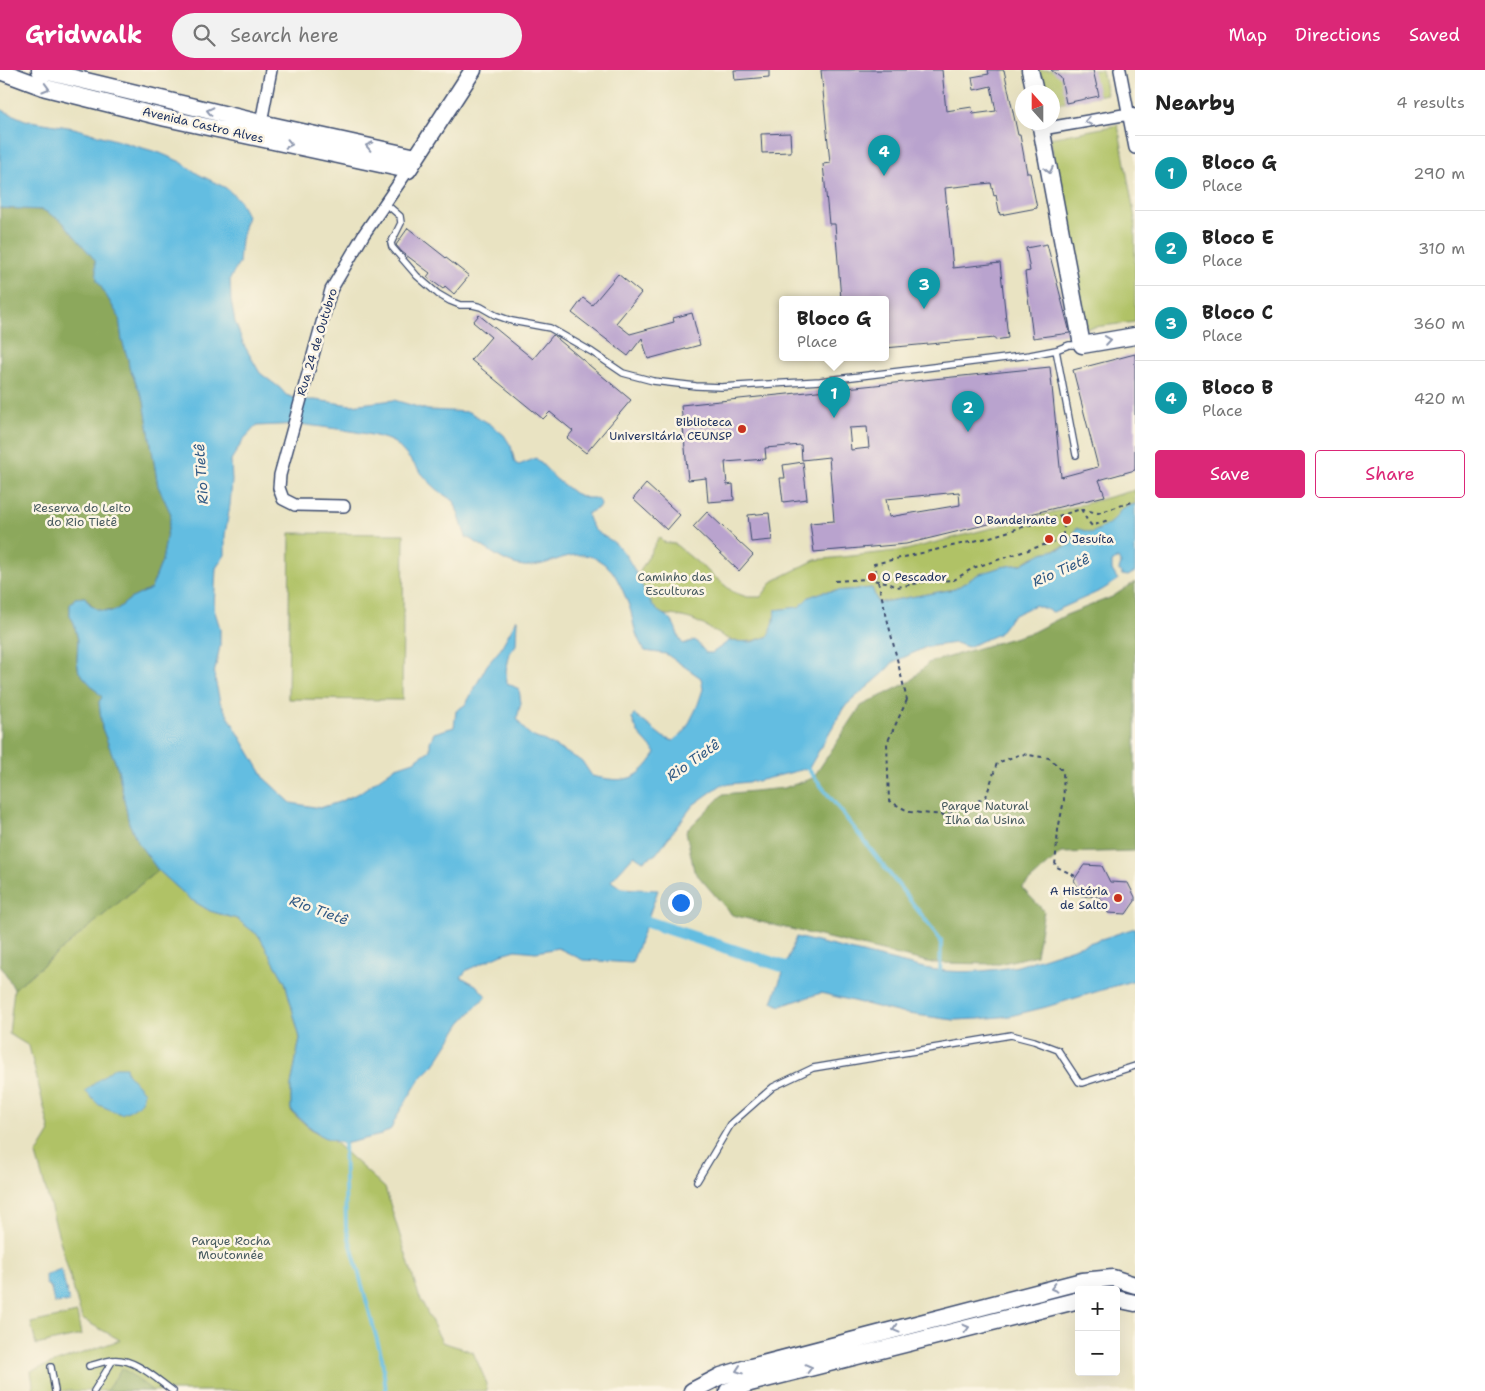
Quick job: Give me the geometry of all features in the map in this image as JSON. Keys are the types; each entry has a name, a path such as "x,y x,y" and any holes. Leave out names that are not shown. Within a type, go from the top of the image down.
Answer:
{"street":[{"name":"Avenida Castro Alves","path":"40,70 63,73 259,130 412,164"},
{"path":"259,130 271,70"},
{"name":"Rua 24 de Outubro","path":"344,506 295,505 282,499 279,488 280,475 289,437 331,290 364,234 473,70"},
{"path":"1030,70 1033,85"},
{"path":"1120,70 1132,115 1135,148"},
{"name":"Avenida Castro Alves","path":"0,71 46,88 166,118 259,130"},
{"path":"1060,124 1132,115"},
{"path":"1042,130 1082,345 1135,336"},
{"path":"692,1391 722,1376 747,1368 1082,1281 1113,1278 1135,1285"},
{"path":"1120,1300 1135,1303"},
{"path":"728,1391 750,1383 1075,1301"}],"lane":[{"path":"385,203 400,216 401,223 391,243 392,247 417,276 438,294 460,305 481,307 512,322 550,328 623,372 653,381 721,387 820,381 1056,350 1069,345 1082,345"},
{"path":"1056,350 1076,455"},
{"path":"697,1181 731,1124 773,1086 813,1068 1011,1035 1058,1050 1079,1082 1135,1066"},
{"path":"94,1391 113,1360"},
{"path":"90,1366 113,1360 126,1360 173,1391"},
{"path":"51,1367 55,1391"}],"path":[{"path":"1075,876 1055,866 1058,830 1064,800 1063,771 1049,758 1021,754 997,763 986,797 944,815 910,812 889,801 887,744 907,700 874,564 987,538 1081,509 1098,513 1135,501"},
{"path":"1081,509 1092,526 1108,520"},
{"path":"835,582 865,579 886,582 897,587 924,582 954,580 973,568 1062,539 1064,527 1060,516"}],"green space":[{"path":"1036,70 1102,70 1107,94 1060,103 1060,85 1039,85"},
{"path":"1118,125 1135,219 1135,322 1086,328 1050,138"},
{"name":"Reserva do Leito do Rio Tietê","path":"0,208 43,210 62,221 95,260 97,280 119,317 122,341 129,367 144,401 158,486 171,514 162,561 151,589 130,599 115,611 96,610 85,597 75,598 70,605 70,615 78,640 77,661 79,672 102,697 99,702 102,728 118,769 129,823 139,844 158,870 14,989 0,964"},
{"name":"Caminho das Esculturas","path":"1135,490 1135,504 1131,505 1108,525 1092,533 1074,531 1071,544 1031,558 1022,564 1001,567 977,575 955,589 877,603 872,588 823,592 809,597 799,607 775,610 769,636 745,642 729,639 693,620 659,614 651,605 637,577 659,537 664,542 675,544 733,592 747,597 761,597 773,581 815,560 906,550"},
{"path":"290,533 404,534 402,700 288,699"},
{"name":"Parque Natural Ilha da Usina","path":"1135,582 1135,851 1061,853 1022,888 1044,911 1036,955 999,964 932,963 732,915 694,871 686,831 723,794 784,788 813,778 861,706 911,681 928,663 1033,632 1066,615 1112,597"},
{"name":"Parque Rocha Moutonnée","path":"158,870 190,899 210,911 237,919 259,936 285,982 300,1038 291,1086 291,1111 315,1132 332,1140 385,1188 419,1296 442,1342 473,1352 485,1379 487,1391 34,1391 31,1371 120,1340 82,1319 36,1155 50,1132 29,1046 9,1034 14,989"},
{"path":"77,1313 81,1335 36,1345 31,1323"},
{"path":"122,1368 153,1391 106,1391"}],"water":[{"name":"Rio Tietê","path":"0,109 25,120 74,128 160,153 181,162 198,174 226,188 239,200 247,216 241,240 239,263 230,279 231,301 235,322 244,345 260,373 286,395 301,400 351,405 394,400 428,410 469,412 490,424 504,435 511,446 515,463 519,465 536,458 556,479 574,493 600,501 601,506 587,514 593,527 623,552 651,603 671,620 683,644 695,640 706,653 712,653 729,641 752,642 769,636 775,610 799,607 809,597 823,592 872,588 878,603 955,589 977,575 1001,567 1022,564 1042,553 1060,549 1071,544 1076,528 1092,533 1112,521 1121,509 1135,504 1135,572 1128,576 1122,575 1119,570 1121,564 1118,558 1112,562 1112,570 1118,580 1102,590 1053,612 1035,605 1012,616 998,634 968,647 955,643 926,647 892,663 884,673 844,707 809,768 757,781 721,785 693,805 656,854 643,861 634,855 611,881 621,888 658,890 632,963 583,960 558,948 536,952 516,950 502,954 467,970 461,977 476,985 486,996 461,1023 434,1065 420,1079 391,1129 381,1135 344,1144 323,1137 291,1110 291,1086 300,1038 285,982 259,936 237,919 210,911 190,899 158,870 139,844 129,823 118,769 102,728 99,702 102,697 79,672 77,661 78,640 70,615 70,605 75,598 85,597 97,609 115,611 130,599 151,589 162,561 171,514 158,486 144,401 129,367 122,341 119,317 97,280 95,260 62,221 43,210 0,208","holes":["300,424 380,437 397,445 437,489 454,501 466,537 508,562 516,565 535,566 564,557 583,555 593,557 603,563 611,570 620,585 630,608 637,637 645,651 666,654 701,678 703,689 697,707 685,731 673,741 663,737 634,714 632,719 638,733 656,753 643,770 629,778 613,779 592,776 582,761 531,735 524,729 517,718 521,703 519,689 507,683 506,671 510,653 516,645 517,619 499,651 487,665 466,704 456,711 454,727 434,733 430,742 430,750 414,761 396,767 359,793 339,802 320,808 291,803 265,779 220,702 214,674 220,646 220,628 214,609 216,568 225,555 225,535 232,481 231,460 244,439 256,426"]},
{"path":"1135,928 1135,980 1010,1016 954,1020 901,1013 821,993 780,1006 772,1002 796,937 924,968 971,972 1018,966"},
{"path":"115,1067 126,1067 127,1073 144,1092 139,1104 121,1114 99,1105 85,1091"},
{"path":"61,1269 69,1302 54,1303 51,1288 46,1284 45,1275"}],"building":[{"path":"734,70 769,70 769,77 735,80"},
{"path":"821,70 942,70 946,111 972,107 973,114 996,111 991,86 974,90 972,77 989,74 988,70 1004,70 1015,121 1015,130 1020,135 1027,173 1030,173 1037,208 1000,215 996,195 994,196 991,183 945,188 953,268 1000,263 1008,338 889,348 889,296 841,296 835,224 829,224 823,164 830,163"},
{"path":"1051,70 1093,70 1099,96 1066,103 1061,78"},
{"path":"790,133 791,152 762,153 761,134"},
{"path":"408,228 469,276 454,294 445,286 443,289 427,277 430,273 402,252 396,245"},
{"path":"1047,244 1070,333 1033,338 1025,272 1030,271 1026,248"},
{"path":"618,274 641,293 616,323 630,334 674,322 673,318 692,313 700,345 648,359 642,338 628,356 572,313 583,298 592,305"},
{"path":"479,315 533,359 553,335 631,400 586,453 567,438 573,431 550,412 543,419 471,360 491,337 473,322"},
{"path":"1135,354 1135,470 1099,480 1105,496 906,544 814,552 810,523 834,521 829,457 802,460 801,445 765,448 766,459 725,462 727,485 733,484 734,500 708,502 706,478 688,480 681,405 1050,367 1061,477 1098,467 1073,370","holes":["867,427 869,448 851,450 849,428","959,492 960,505 889,517 886,499"]},
{"path":"803,462 807,499 783,502 780,478 785,478 783,465"},
{"path":"646,484 680,515 667,530 633,499"},
{"path":"707,512 753,555 739,571 693,527"},
{"path":"769,513 772,540 751,542 748,515"},
{"path":"1084,865 1102,866 1110,882 1128,883 1135,901 1126,914 1108,913 1100,897 1082,896 1074,880"}],"waterway":[{"path":"805,765 941,940 940,976"},
{"path":"632,917 785,967 802,968"},
{"path":"344,1141 346,1227 382,1358 386,1391"}],"place":[{"name":"Bloco B","path":"884,176"},
{"name":"Bloco C","path":"924,309"},
{"name":"Bloco G","path":"834,418"},
{"name":"Biblioteca Universitária CEUNSP","path":"742,429"},
{"name":"Bloco E","path":"968,432"},
{"name":"O Bandeirante","path":"1067,520"},
{"name":"O Jesuíta","path":"1049,539"},
{"name":"O Pescador","path":"872,577"},
{"name":"A História de Salto","path":"1118,898"}]}
